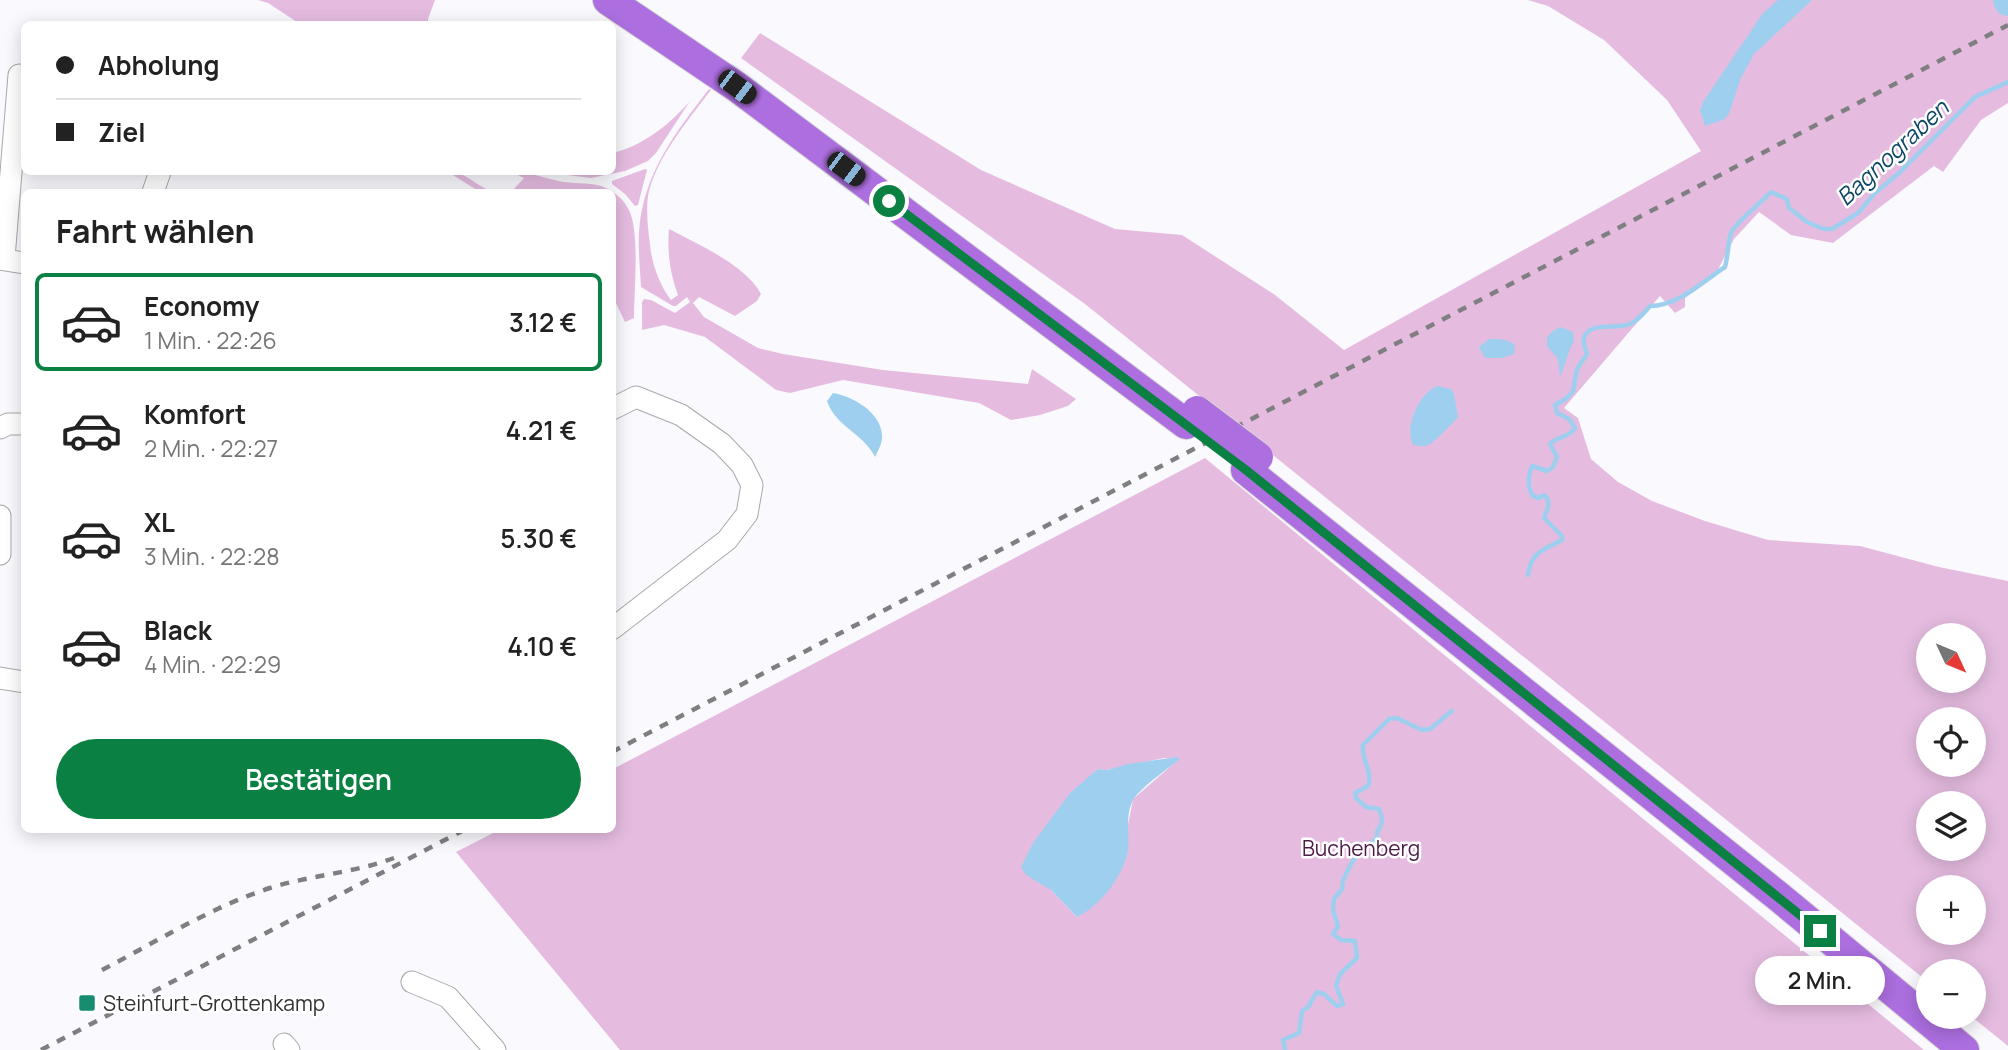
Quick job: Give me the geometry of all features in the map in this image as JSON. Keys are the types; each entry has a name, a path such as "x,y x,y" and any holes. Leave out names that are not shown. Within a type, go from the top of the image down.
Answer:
{"highway":[{"path":"608,0 684,41"},
{"path":"636,0 684,41 742,81 1192,417 1767,867 1916,990"},
{"path":"1252,464 1964,1050"},
{"path":"1963,1029 1989,1050"}],"street":[{"path":"10,260 19,75"},
{"path":"616,407 636,397 681,415 722,444 742,465 752,485 747,514 727,540 616,626"},
{"path":"0,428 8,424 21,424"},
{"path":"0,516 0,554"},
{"path":"0,678 21,682"},
{"path":"412,982 448,997 495,1050"}],"green space":[{"path":"258,0 435,0 428,21 295,21 268,3"},
{"path":"1528,0 2008,0 2008,103 1981,120 1943,172 1934,166 1833,243 1791,235 1759,212 1734,239 1714,277 1685,298 1685,307 1675,313 1660,296 1564,408 1578,418 1591,459 1618,482 1652,501 1768,540 1860,546 1939,567 2008,581 2008,1046 1986,1028 1986,959 1916,959 1916,972 1085,304 741,58 760,33 981,170 1115,229 1182,235 1275,295 1344,350 1701,151 1667,100 1604,40 1548,6"},
{"path":"709,89 711,90 665,154 648,196 652,259 671,300 678,295 670,263 669,229 720,256 754,283 761,294 757,301 735,316 699,297 693,303 704,317 758,348 883,370 1028,384 1032,369 1076,399 1068,406 1011,420 979,403 843,380 790,393 776,390 705,337 664,325 642,330 644,299 675,313 690,302 687,297 673,306 641,287 639,232 647,191 654,173 673,138"},
{"path":"690,101 648,161 616,173 616,152 635,145 673,118"},
{"path":"647,170 638,205 635,206 612,181"},
{"path":"453,175 463,175 488,189 475,189"},
{"path":"518,175 535,175 608,189 514,189 524,178"},
{"path":"568,175 606,175 591,178"},
{"path":"616,195 629,210 634,232 634,318 625,322 616,303"},
{"name":"Buchenberg","path":"1205,458 1924,1050 620,1050 456,852 493,833 616,833 616,767","holes":["1164,758 1179,759 1133,799 1127,830 1128,849 1077,917 1051,890 1070,793 1099,769 1106,770"]}],"water":[{"path":"1778,0 1812,0 1754,54 1740,80 1729,114 1723,120 1705,126 1700,110 1703,102 1763,13"},
{"path":"1561,327 1573,332 1574,341 1560,377 1558,359 1547,346 1547,337"},
{"path":"1489,339 1512,343 1515,345 1514,354 1502,358 1485,358 1479,347"},
{"path":"1438,386 1451,389 1458,417 1429,445 1413,445 1410,429 1415,411 1425,395"},
{"path":"833,393 857,402 877,419 882,438 875,457 864,442 831,410 827,401"},
{"path":"1177,757 1180,759 1147,785 1132,802 1128,850 1121,870 1110,889 1086,912 1077,917 1051,890 1026,875 1021,867 1033,843 1070,793 1093,773 1099,769 1107,770"}],"waterway":[{"name":"Bagnograben","path":"1528,575 1535,556 1562,540 1562,536 1544,518 1548,500 1544,495 1539,498 1533,496 1529,478 1532,466 1547,471 1553,467 1557,457 1550,444 1575,428 1569,419 1557,413 1555,405 1573,391 1577,369 1587,354 1583,342 1587,333 1591,329 1630,324 1650,306 1680,298 1725,267 1733,229 1771,192 1787,199 1789,208 1807,222 1824,229 1832,229 1858,213 1875,193 1899,173 1975,97 2008,82"},
{"name":"Bagnograben","path":"1285,1050 1283,1040 1299,1033 1302,1011 1308,1007 1317,992 1324,994 1337,1006 1343,1004 1336,986 1340,974 1357,958 1355,941 1341,940 1333,934 1338,926 1333,910 1334,899 1342,889 1343,880 1352,862 1363,848 1377,838 1382,818 1379,809 1366,807 1356,798 1355,793 1368,786 1369,781 1363,745 1389,719 1397,718 1422,730 1430,729 1452,711"}],"railway":[{"path":"616,750 2008,25"},
{"path":"41,1050 458,833"},
{"path":"102,970 205,915 248,896 285,884 394,858"}],"place":[{"name":"Steinfurt-Grottenkamp","path":"87,1003"}],"route":[{"path":"889,201 1246,470 1820,931"}]}
